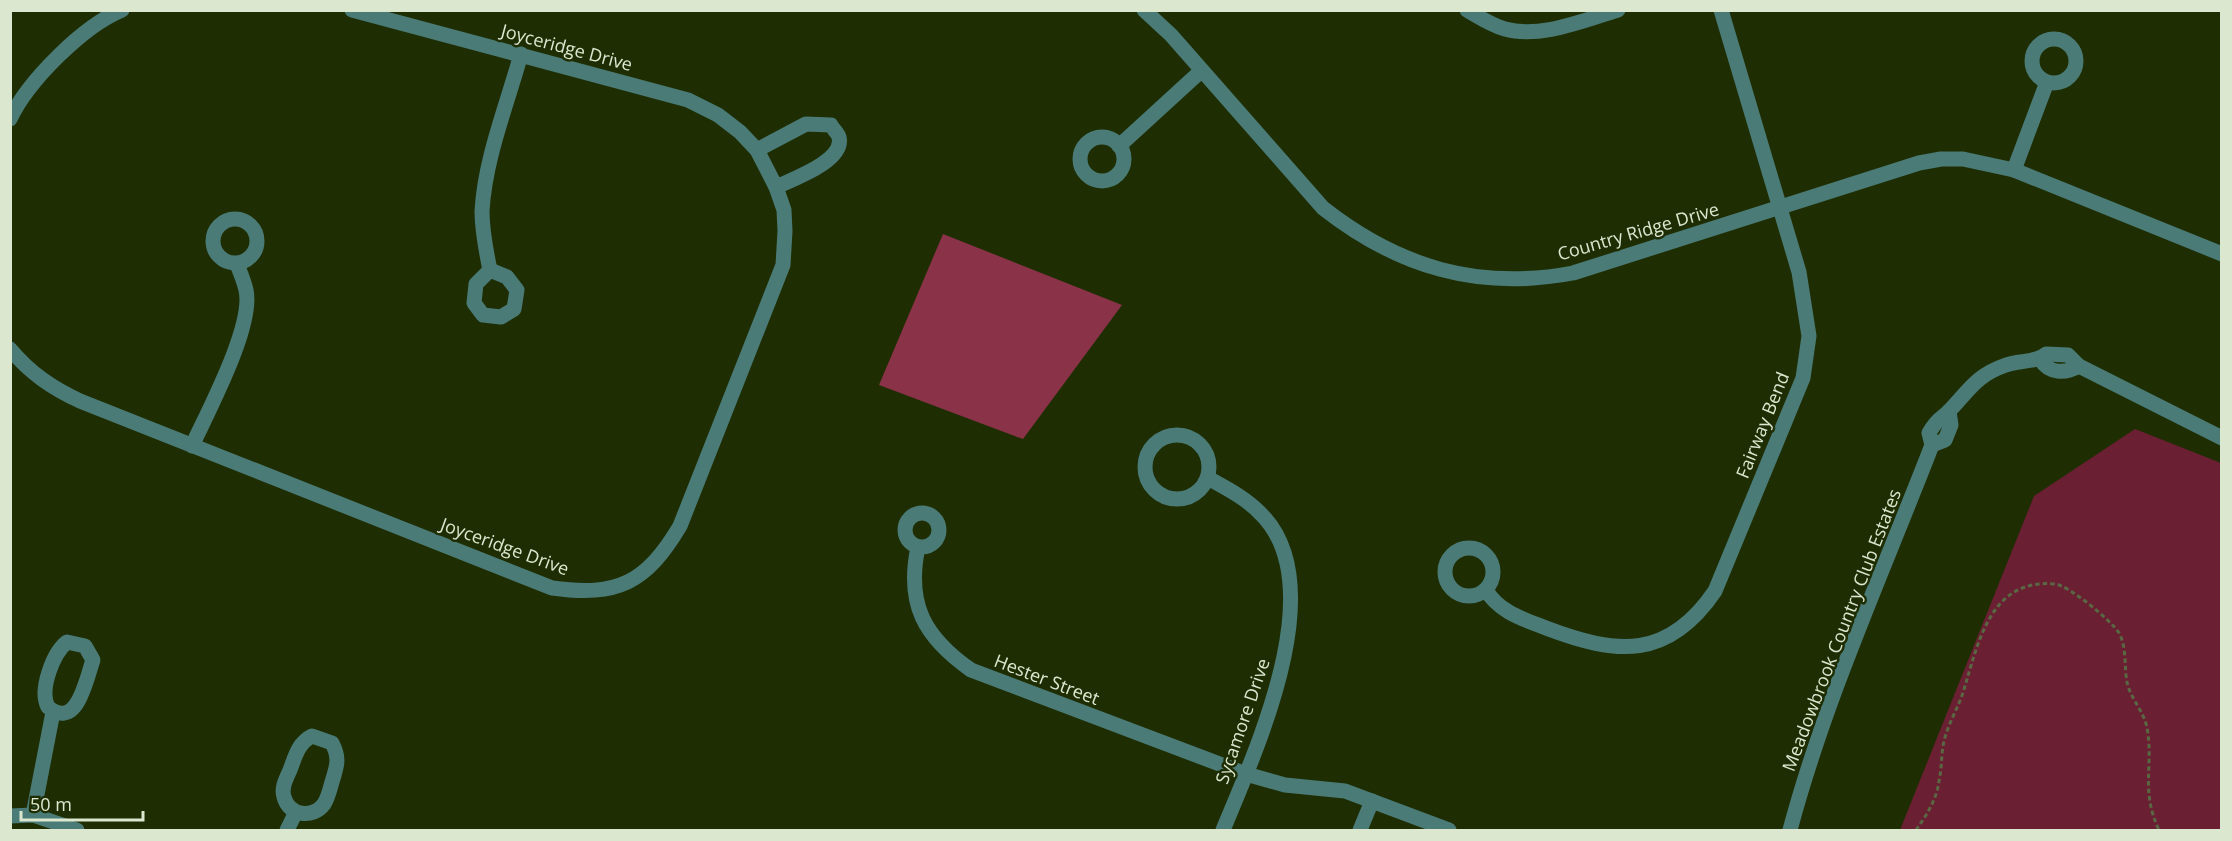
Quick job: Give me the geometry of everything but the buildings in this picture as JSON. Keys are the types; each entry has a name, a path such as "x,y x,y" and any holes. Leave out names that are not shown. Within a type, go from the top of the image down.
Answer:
{"street":[{"path":"10,119 28,88 51,63 80,38 122,10"},
{"name":"Joyceridge Drive","path":"10,349 55,390 552,588 585,592 612,589 635,578 654,564 680,526 783,265 784,210 776,187 757,150 740,132 718,115 688,100 352,10"},
{"name":"Country Ridge Drive","path":"1144,10 1171,35 1323,208 1345,226 1394,255 1447,272 1510,280 1542,279 1642,253 1900,169 1941,159 1990,163 2014,170 2222,254"},
{"path":"1467,10 1506,29 1522,31 1542,31 1618,10"},
{"name":"Fairway Bend","path":"1486,590 1493,601 1519,617 1592,645 1617,648 1638,646 1674,633 1704,608 1724,572 1803,378 1809,336 1799,272 1722,10"},
{"path":"490,270 483,228 484,198 488,173 521,54"},
{"path":"1119,146 1201,70"},
{"path":"2014,170 2047,82"},
{"path":"757,150 806,124 831,125 838,137 838,148 829,160 776,187"},
{"path":"192,446 222,381 245,316 247,292 237,264"},
{"name":"Meadowbrook Country Club Estates","path":"1790,831 1802,787 1829,710 1932,445 1945,440 1952,425 1949,411 1968,387 1983,375 2007,364 2040,359 2051,369 2065,372 2079,366 2222,438"},
{"path":"1184,435 1194,439 1206,452 1209,462 1208,478 1198,492 1188,497 1169,498 1151,484 1145,463 1148,453 1155,444 1169,436 1184,435"},
{"name":"Sycamore Drive","path":"1208,478 1240,496 1262,514 1280,541 1288,563 1290,593 1280,681 1223,831"},
{"name":"Hester Street","path":"918,547 913,570 919,610 934,638 947,653 971,670 1246,774 1285,784 1345,790 1449,831"},
{"path":"67,642 85,646 93,660 77,705 66,714 53,711 48,707 44,695 58,649 67,642"},
{"path":"33,815 53,711"},
{"path":"312,736 324,738 332,742 337,753 338,764 326,802 313,812 296,812 286,804 285,782 299,747 306,739 312,736"},
{"path":"1360,831 1372,801"},
{"path":"287,831 296,812"},
{"path":"10,816 33,815 77,831"}],"path":[{"path":"1916,831 1939,785 1944,742 1983,631 1998,605 2008,595 2049,583 2073,590 2119,632 2127,685 2144,714 2148,731 2149,798 2159,831"}],"shaded area":[{"path":"943,234 1122,305 1023,439 879,385"},
{"path":"2135,429 2221,463 2221,830 1900,830 2034,496"}]}
